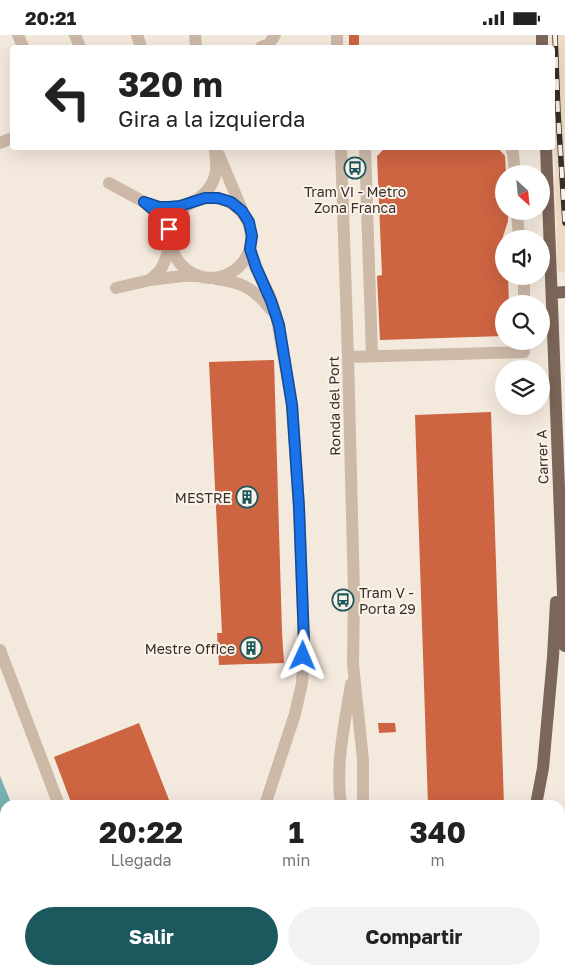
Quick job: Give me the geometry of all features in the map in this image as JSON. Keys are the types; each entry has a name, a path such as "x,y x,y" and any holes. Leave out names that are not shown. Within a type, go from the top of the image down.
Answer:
{"main road":[{"name":"Carrer A","path":"546,150 565,646"},
{"path":"552,293 565,292"},
{"path":"537,800 542,768 553,657 560,517"}],"street":[{"path":"266,45 275,35"},
{"path":"150,280 160,271 164,263 174,221 182,210 208,191 213,182 216,170 215,150"},
{"path":"210,279 223,277 235,271 245,261 250,249 252,236 249,222 242,211 216,150"},
{"name":"Ronda del Port","path":"339,800 341,757 353,664 354,583 341,150"},
{"path":"365,150 372,356"},
{"path":"512,150 514,165"},
{"path":"109,183 144,202 159,207 180,206 205,198 218,198 231,202 242,211"},
{"path":"144,202 157,213 169,229 172,247 177,259 185,269 197,276"},
{"path":"250,249 279,325 292,405 299,507 304,642 302,683 295,714 267,800"},
{"path":"116,288 150,280 183,276 197,276 235,282 259,296 267,304 279,325"},
{"path":"348,357 524,352 524,350"},
{"path":"0,650 57,800"},
{"name":"Ronda del Port","path":"353,664 363,760 363,800"}],"shaded area":[{"path":"551,35 565,35 565,273 558,271 554,150 555,45 551,45"}],"water":[{"path":"0,776 10,800 0,800"}],"building":[{"path":"349,35 359,35 359,45 349,45"},
{"path":"383,150 500,150 505,156 506,165 495,165 495,220 508,221 505,230 495,230 495,285 508,285 509,295 495,295 495,336 380,340 377,276 382,275 377,156"},
{"name":"MESTRE","path":"274,360 284,663 219,665 217,633 222,633 209,362"},
{"path":"491,412 504,800 428,800 415,415"},
{"path":"139,723 169,800 70,800 54,757"},
{"path":"378,723 395,723 396,732 379,733"}],"railway":[{"path":"555,35 565,223"}],"place":[{"name":"Tram VI - Metro Zona Franca","path":"355,168"},
{"name":"MESTRE","path":"247,497"},
{"name":"Tram V - Porta 29","path":"343,600"},
{"name":"Mestre Office","path":"251,648"}],"route":[{"path":"169,229 157,213 144,202 159,207 169,207 180,206 205,198 218,198 231,202 242,211 249,222 252,236 250,249 279,325 292,405 299,507 303,656"}]}
